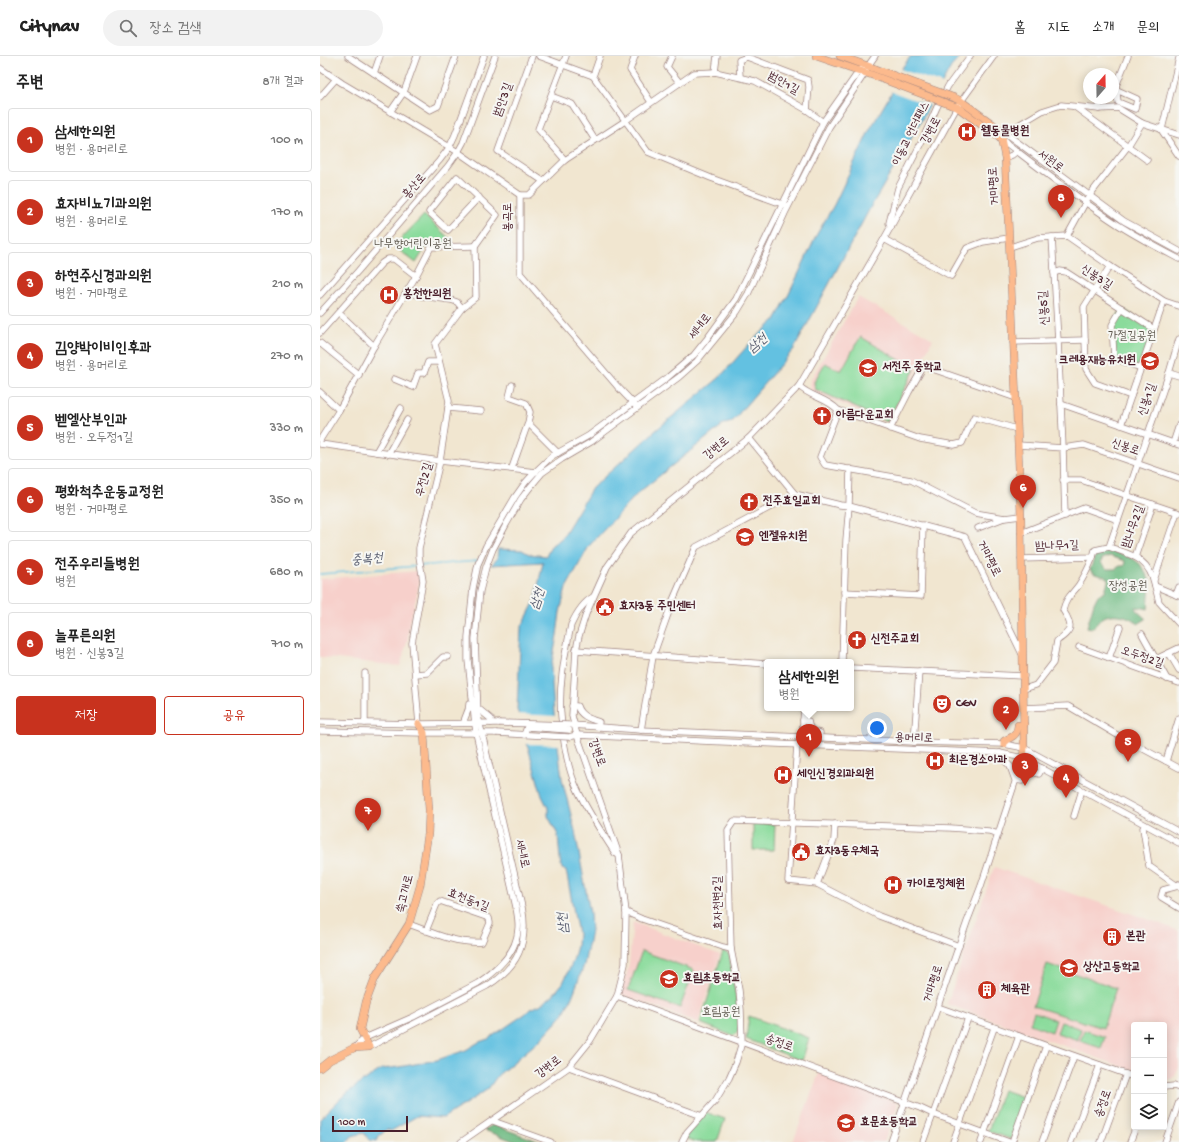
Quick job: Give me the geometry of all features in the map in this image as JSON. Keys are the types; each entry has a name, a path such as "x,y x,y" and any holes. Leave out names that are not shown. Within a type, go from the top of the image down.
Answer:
{"main road":[{"name":"서원로","path":"816,56 868,71 956,103 1003,136"},
{"name":"서원로","path":"840,56 868,71"},
{"name":"거마평로","path":"1003,136 1010,247 1021,516 1024,676 1023,758"},
{"path":"419,724 424,733"},
{"path":"1004,744 1004,741 1018,732 1018,725 1024,725"},
{"name":"쑥고개로","path":"369,1046 360,1028 366,1002 375,978 409,924 420,886 428,834 429,810 424,733"},
{"name":"세내로","path":"320,1068 330,1060 354,1048 369,1046"}],"street":[{"path":"348,56 430,110 438,106 456,56"},
{"path":"374,74 380,56"},
{"path":"390,112 404,92 417,56"},
{"name":"홍산로","path":"320,296 449,148 484,56"},
{"name":"홍산로","path":"320,313 448,166 458,152 463,143 494,56"},
{"name":"범안3길","path":"532,56 498,152 543,181"},
{"path":"539,56 593,76 648,152 711,178 786,206"},
{"path":"565,160 538,130 566,56"},
{"path":"593,76 600,56"},
{"path":"635,56 630,70 651,102"},
{"path":"672,56 667,67 680,83"},
{"path":"715,72 717,56"},
{"name":"세내로","path":"354,1048 365,1038 412,1017 488,977 510,954 518,931 518,919 473,704 468,660 468,636 473,588 478,564 486,546 515,497 535,472 552,456 588,436 667,378 694,354 711,334 736,299 829,127 868,71 875,56"},
{"name":"이동교 언더패스","path":"891,227 889,223 898,188 905,172 921,143 948,86 970,56"},
{"name":"강변로","path":"461,1142 569,1067 590,1041 617,996 625,964 626,912 619,855 577,735 571,727 576,650 579,636 593,596 607,567 631,533 749,438 799,386 884,240 956,103 994,56"},
{"path":"1119,78 1128,56"},
{"path":"740,77 739,60 747,57 808,80 809,87 807,110"},
{"path":"1179,58 1161,128 1179,156"},
{"name":"봉곡로","path":"320,68 449,148 458,152 520,195 520,273 617,386 638,408"},
{"name":"세내로","path":"477,723 478,710 475,639 480,591 486,567 493,550 521,499 542,473 591,442 633,412 693,365 737,312 748,294 823,122 868,71"},
{"name":"범안1길","path":"520,195 529,195 565,160 625,121 694,73 715,72 755,81 807,110 823,122"},
{"path":"320,97 336,79"},
{"path":"1119,91 1137,99 1135,118"},
{"path":"551,96 572,104 595,140"},
{"path":"1119,102 1135,109"},
{"path":"1100,104 1100,109"},
{"path":"1003,136 1042,111 1060,106 1100,109 1118,108 1142,123 1179,135"},
{"path":"1074,107 1147,160"},
{"path":"1010,247 1038,238 1067,236 1089,196 1128,146 1142,123"},
{"name":"서원로","path":"1003,136 1017,151 1086,202 1119,225 1179,259"},
{"name":"서원로","path":"1003,136 1124,221 1179,252"},
{"path":"1005,158 1017,151"},
{"path":"320,444 440,461 449,401 435,344 462,308 476,297 475,246 497,215 479,197 457,177 429,212 448,230 479,197"},
{"name":"신봉3길","path":"1067,236 1164,301 1179,306"},
{"path":"1052,237 1054,273"},
{"path":"884,240 951,276 967,248 983,242 1009,238"},
{"path":"320,440 407,292 431,247 475,246"},
{"path":"320,333 382,263 388,259 394,259 416,276"},
{"path":"1110,266 1084,307 1086,369 1096,383 1131,396"},
{"name":"신봉3길","path":"1054,273 1060,271 1066,272 1154,329"},
{"name":"신봉5길","path":"1054,273 1061,404"},
{"path":"407,292 421,296 451,300 457,302 462,308"},
{"path":"1122,308 1112,325 1114,358 1141,368 1164,301"},
{"path":"339,313 374,346"},
{"path":"1179,339 1169,373 1179,376"},
{"name":"신봉5길","path":"1014,342 1085,340"},
{"path":"320,343 359,375"},
{"path":"394,379 413,387 418,373 424,372 428,362 439,362"},
{"path":"890,429 924,366 1016,398"},
{"name":"신봉1길","path":"1121,425 1141,368"},
{"name":"신봉1길","path":"1147,434 1169,373"},
{"path":"512,385 508,396 526,403 530,412 528,423 512,468"},
{"path":"799,386 805,392 832,404 838,410 920,439 954,445 962,443 974,417 1017,429"},
{"path":"320,392 339,410"},
{"path":"1061,404 1064,516"},
{"name":"신봉1길","path":"1061,404 1176,444 1179,425"},
{"path":"376,452 401,408"},
{"path":"448,408 481,411"},
{"name":"거마평로","path":"838,410 820,457 825,465 911,480 975,513 1005,518"},
{"path":"388,454 407,420"},
{"path":"528,423 558,453"},
{"path":"1108,547 1147,434"},
{"path":"641,730 654,656 673,600 696,547 795,494 749,438"},
{"name":"신봉로","path":"1018,445 1063,448 1084,445 1179,478"},
{"name":"우전2길","path":"416,674 412,643 423,580 419,548 440,461 512,468 542,473"},
{"path":"842,659 850,469"},
{"path":"1063,480 1082,480 1153,504"},
{"name":"거마평로","path":"795,494 849,506 965,537 1023,656"},
{"name":"밤나무2길","path":"1135,556 1153,504 1178,513 1155,583"},
{"path":"1021,534 1084,508 1118,520"},
{"name":"거마평로","path":"978,528 1005,518 1021,516"},
{"path":"844,592 921,596 923,525"},
{"name":"밤나무2길","path":"1108,547 1135,556 1144,563 1155,583 1159,602 1179,624"},
{"name":"밤나무1길","path":"1024,690 1036,685 1053,663 1057,642 1068,633 1070,627 1069,619 1064,610 1064,604 1068,596 1078,586 1088,570 1095,550 1108,547"},
{"name":"밤나무1길","path":"1022,559 1093,557"},
{"path":"1155,583 1178,595 1179,587"},
{"path":"593,596 587,600 580,609 571,626 563,670 561,715 565,751 575,784 597,826 615,853 619,855"},
{"name":"오두정2길","path":"1109,658 1120,627"},
{"name":"오두정2길","path":"1142,634 1167,678"},
{"name":"오두정2길","path":"1079,648 1179,683"},
{"name":"오두정2길","path":"1156,659 1179,648"},
{"path":"576,650 764,664"},
{"name":"오두정2길","path":"1169,653 1179,670"},
{"path":"419,724 416,674 426,673 443,657 448,657"},
{"path":"854,668 1024,676"},
{"path":"914,742 918,671"},
{"path":"365,723 366,672"},
{"path":"464,723 464,719 469,711 469,704 473,704"},
{"path":"572,706 577,706 579,711 584,715 599,722 598,727"},
{"path":"1024,708 1068,706 1119,736 1179,768"},
{"path":"478,710 491,719 491,722"},
{"path":"804,711 802,737 797,744 788,881 818,884 879,916 959,946"},
{"path":"1166,761 1179,718"},
{"path":"803,720 808,721 808,726 814,732 820,733 819,738"},
{"path":"320,722 419,724 491,722 571,727"},
{"path":"524,735 527,728 571,727"},
{"name":"용머리로","path":"571,727 914,742 1004,744 1024,748 1179,832"},
{"path":"320,731 479,733"},
{"name":"세내로","path":"369,1046 497,980 515,960 522,944 525,933 525,921 479,733"},
{"name":"용머리로","path":"479,733 569,737 577,735 1000,753 1023,758 1179,843"},
{"path":"1000,753 1010,766 1015,780 1022,781 1028,775 1035,772 1039,774 1042,768"},
{"name":"거마평로","path":"891,1142 981,886 1023,758"},
{"path":"1074,816 1082,790"},
{"name":"효자천변2길","path":"682,1142 687,1132 715,1101 729,1078 742,1042 739,990 731,949 728,830 734,820 989,830 998,834"},
{"path":"818,884 834,840 835,824"},
{"path":"1145,825 1143,828 1149,866 1179,886"},
{"path":"1179,886 1163,890 1161,897 1179,908"},
{"name":"효천동1길","path":"409,924 426,931 445,938 460,941 482,942 490,923 489,918 440,901 436,904 426,931"},
{"path":"626,912 642,920 731,949"},
{"name":"송정로","path":"617,996 1010,1142 1046,1046"},
{"path":"938,1007 1131,1076"},
{"path":"923,1142 968,1018"},
{"path":"953,1142 994,1028"},
{"path":"981,1142 1019,1036"},
{"path":"1042,1142 1074,1056"},
{"name":"송정로","path":"1071,1142 1100,1065"},
{"path":"569,1067 702,1116"},
{"name":"송정로","path":"1101,1142 1126,1074"},
{"path":"1167,1087 1174,1086 1179,1088"},
{"path":"1165,1142 1179,1102"},
{"path":"493,1121 551,1142"},
{"path":"1130,1142 1135,1130"}],"shaded area":[{"name":"서전주 중학교","path":"858,297 933,339 889,424 811,391 810,381"},
{"path":"418,571 420,578 417,595 409,625 408,639 400,666 320,657 320,579"},
{"name":"상산고등학교","path":"994,867 1179,931 1179,1067 1175,1076 1167,1081 1167,1022 1131,1022 1131,1070 947,1004"},
{"name":"효림초등학교","path":"633,922 720,955 698,1023 621,994 629,964"},
{"name":"효문초등학교","path":"819,1073 898,1103 884,1142 793,1142"}],"green space":[{"name":"나무향어린이공원","path":"424,215 451,240 450,243 429,242 416,263 394,246"},
{"name":"가절길공원","path":"1122,308 1154,329 1141,368 1114,358 1112,325"},
{"path":"861,337 915,369 887,422 815,389 814,382 825,363 841,371"},
{"name":"장성공원","path":"1108,550 1132,558 1140,564 1149,579 1150,584 1148,609 1136,607 1136,610 1146,619 1138,624 1125,616 1110,615 1101,619 1092,628 1087,627 1094,603 1098,595 1105,591 1109,578 1095,574 1090,570 1096,553","holes":["1110,556 1125,561 1124,566 1120,566 1115,569 1107,569 1101,563 1102,559"]},
{"path":"753,823 775,824 774,850 753,850"},
{"path":"642,951 694,970 680,1008 628,990"},
{"name":"효림공원","path":"723,951 729,954 740,1024 737,1033 733,1036 700,1023"},
{"path":"1047,964 1116,988 1103,1028 1033,1006"},
{"path":"1034,1012 1056,1020 1052,1032 1030,1024"},
{"path":"749,1016 809,1038 802,1061 746,1039"},
{"path":"1061,1022 1081,1029 1078,1040 1057,1033"},
{"path":"1084,1030 1105,1037 1101,1048 1080,1041"},
{"path":"1003,1090 1026,1098 1011,1139 988,1131"},
{"path":"705,1112 725,1119 717,1142 696,1142 684,1137"},
{"path":"493,1125 541,1142 516,1142 484,1130"}],"water":[{"name":"삼천","path":"911,56 961,56 951,67 869,210 794,349 734,420 730,423 724,424 638,493 589,546 566,588 560,612 551,668 554,712 562,779 575,831 590,913 591,931 584,965 572,997 562,1016 540,1040 498,1075 488,1089 443,1118 417,1116 391,1131 387,1129 378,1137 377,1141 369,1140 364,1133 352,1136 347,1142 320,1142 320,1119 341,1098 363,1081 382,1069 437,1060 466,1050 479,1042 488,1039 530,1009 540,1005 552,996 563,983 573,961 577,946 578,934 566,870 562,869 560,860 558,835 548,816 548,808 542,796 517,709 521,628 535,601 543,562 491,565 497,559 498,549 522,550 529,554 546,556 552,545 562,538 592,488 655,431 719,378 751,342 775,320 817,234 834,205 869,131 892,92 901,69"}],"pier":[{"path":"900,69 943,84 931,106 890,91"},
{"path":"516,714 556,716 560,745 525,744"}],"waterway":[{"name":"중복천","path":"320,574 478,561"}],"place":[{"name":"웰동물병원","path":"967,132"},
{"name":"늘푸른의원","path":"1061,218"},
{"name":"홍천한의원","path":"389,295"},
{"name":"크레용재능유치원","path":"1150,361"},
{"name":"서전주 중학교","path":"868,368"},
{"name":"아름다운교회","path":"822,416"},
{"name":"전주효일교회","path":"749,502"},
{"name":"평화척추운동교정원","path":"1023,508"},
{"name":"엔젤유치원","path":"745,537"},
{"name":"효자3동 주민센터","path":"605,607"},
{"name":"신전주교회","path":"857,640"},
{"name":"CGV","path":"942,704"},
{"name":"효자비뇨기과의원","path":"1006,730"},
{"name":"삼세한의원","path":"809,757"},
{"name":"최은경소아과","path":"935,761"},
{"name":"벧엘산부인과","path":"1128,762"},
{"name":"세인신경외과의원","path":"783,775"},
{"name":"하현주신경과의원","path":"1025,786"},
{"name":"김양박이비인후과","path":"1066,798"},
{"name":"전주우리들병원","path":"368,831"},
{"name":"효자3동우체국","path":"801,852"},
{"name":"카이로정체원","path":"893,885"},
{"name":"본관","path":"1112,937"},
{"name":"상산고등학교","path":"1069,968"},
{"name":"효림초등학교","path":"669,979"},
{"name":"체육관","path":"987,990"},
{"name":"효문초등학교","path":"846,1123"}]}
